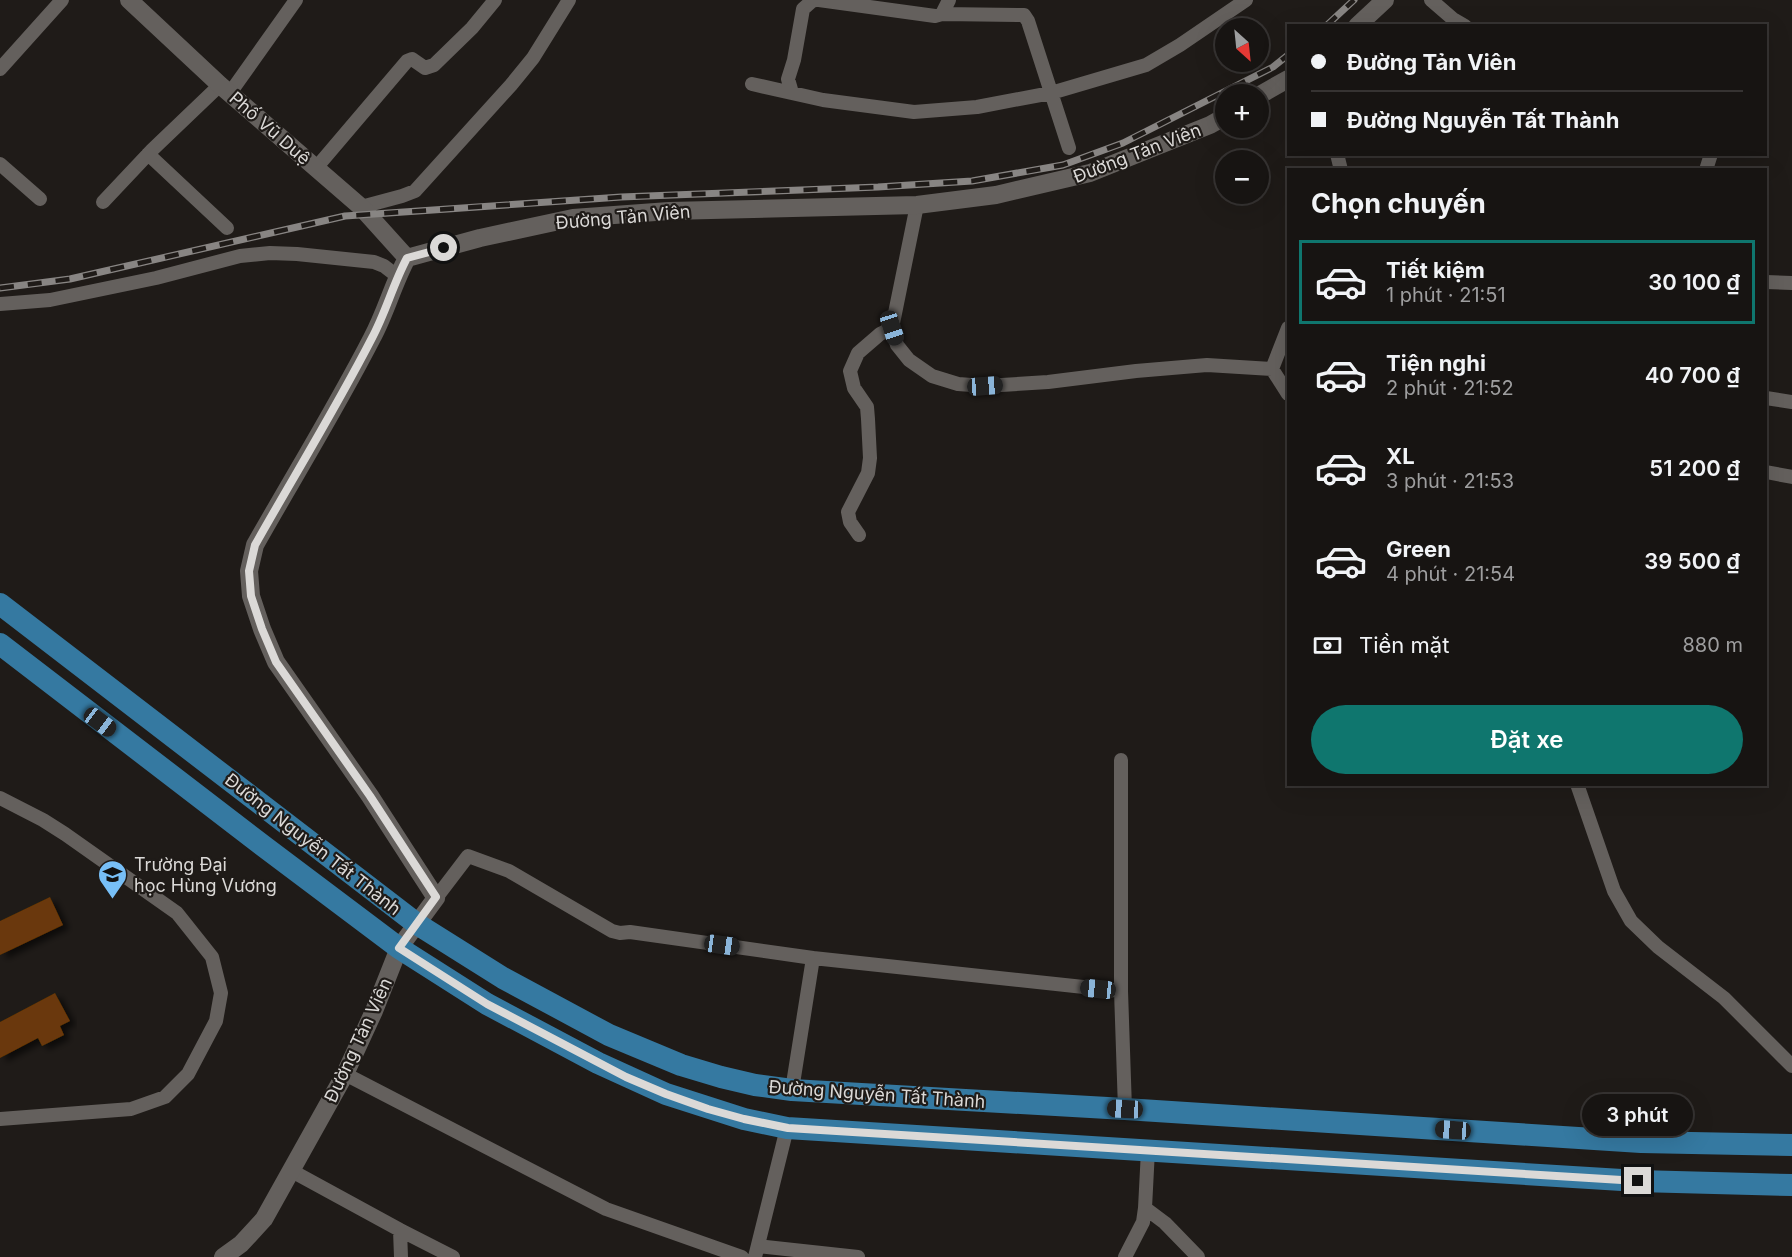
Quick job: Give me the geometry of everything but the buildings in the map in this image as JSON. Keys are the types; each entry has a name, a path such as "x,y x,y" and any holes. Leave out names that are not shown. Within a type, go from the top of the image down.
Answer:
{"main road":[{"name":"Đường Nguyễn Tất Thành","path":"0,603 417,924 503,978 609,1035 681,1065 755,1085 792,1090 1641,1142 1792,1145"},
{"name":"Đường Nguyễn Tất Thành","path":"0,644 399,948 487,1004 626,1077 708,1109 788,1128 1638,1181 1792,1185"}],"street":[{"path":"0,69 62,0"},
{"name":"Phố Vũ Duệ","path":"129,0 225,89 361,207 407,258"},
{"path":"103,202 148,154 225,89 296,0"},
{"path":"316,168 407,61 412,59 425,68 434,65 472,28 495,0"},
{"path":"361,207 415,191 533,58 569,0"},
{"path":"942,14 949,0"},
{"path":"752,84 823,100 914,112 976,107 1051,93 1146,65 1246,0"},
{"path":"1359,24 1384,0"},
{"path":"1431,0 1462,24"},
{"path":"792,93 788,79 794,60 803,9 812,1 935,16 942,14 1024,15 1028,21 1069,148"},
{"path":"1269,90 1287,80"},
{"name":"Đường Tản Viên","path":"407,258 480,238 573,218 669,211 917,205 996,195 1090,173 1215,122"},
{"path":"148,154 227,228"},
{"path":"0,164 40,199"},
{"path":"917,205 892,328 897,345 909,360 932,376 958,384 985,386 1048,382 1207,365 1272,369"},
{"path":"0,304 50,300 156,278 240,256 270,253 374,262 397,276"},
{"path":"407,258 397,276 374,335 255,545 249,571 251,596 276,662 370,796 436,897 468,856 509,871 612,931 813,958 1121,991"},
{"path":"1767,282 1792,283"},
{"path":"859,535 850,522 848,512 868,473 870,458 868,419 867,407 854,388 850,371 858,353 880,334 892,328"},
{"path":"1272,369 1287,331"},
{"path":"1272,369 1287,392"},
{"path":"1767,398 1792,402"},
{"path":"1767,472 1792,477"},
{"path":"1121,760 1121,991 1125,1109"},
{"path":"1578,786 1614,891 1631,921 1659,948 1724,998 1792,1066"},
{"path":"0,798 65,834 177,913 212,957 221,993 216,1021 188,1074 165,1097 131,1109 0,1119"},
{"name":"Đường Tản Viên","path":"223,1257 241,1244 264,1219 345,1074 375,1011 399,948 436,897"},
{"path":"792,1090 813,958"},
{"path":"345,1074 606,1209 742,1257"},
{"path":"788,1128 756,1252 858,1257"},
{"path":"1125,1257 1143,1222 1148,1150"},
{"path":"290,1170 453,1257"},
{"path":"1145,1208 1165,1222 1198,1257"},
{"path":"400,1230 401,1257"}],"railway":[{"path":"1328,24 1354,0"},
{"path":"0,288 70,279 345,216 621,197 972,181 1063,165 1123,143 1273,67 1287,56"}],"place":[{"name":"Trường Đại học Hùng Vương","path":"113,900"}],"route":[{"path":"444,248 407,258 397,276 374,335 255,545 249,571 251,596 276,662 370,796 436,897 399,948 487,1004 626,1077 708,1109 788,1128 1638,1181"}]}
